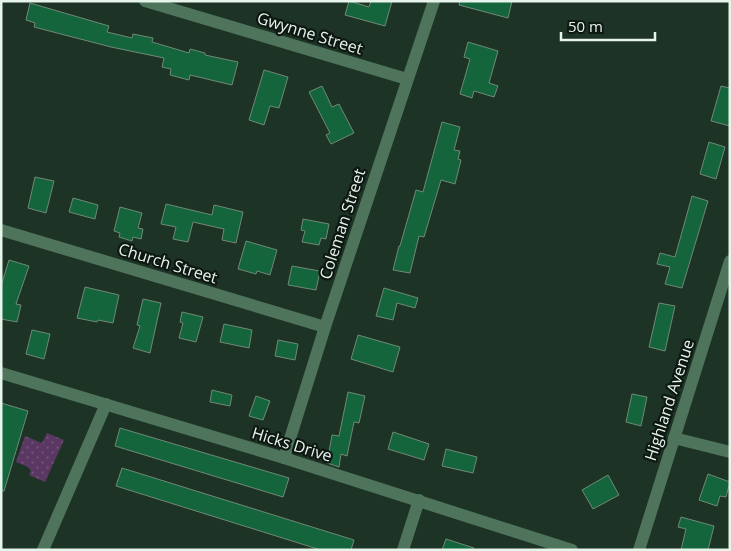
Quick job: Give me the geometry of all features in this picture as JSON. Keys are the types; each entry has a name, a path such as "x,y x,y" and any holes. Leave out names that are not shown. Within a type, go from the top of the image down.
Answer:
{"street":[{"name":"Gwynne Street","path":"145,1 408,79"},
{"name":"Coleman Street","path":"284,458 325,327 434,1"},
{"name":"Church Street","path":"1,230 325,327"},
{"name":"Highland Avenue","path":"639,550 730,261"},
{"name":"Hicks Drive","path":"1,372 419,500 572,550"},
{"path":"43,550 106,404"},
{"path":"674,438 730,452"},
{"path":"403,550 419,500"}],"shaded area":[{"path":"47,433 64,440 45,482 29,475 31,471 28,467 16,462 25,436 42,443"}],"building":[{"path":"349,1 369,7 371,1 392,1 385,26 345,15"},
{"path":"460,1 512,1 508,18 459,5"},
{"path":"30,3 109,26 107,32 132,38 133,34 153,38 152,42 189,53 190,49 205,53 205,55 238,62 232,85 190,75 189,80 170,75 171,69 162,67 164,58 111,47 34,27 35,23 26,20"},
{"path":"468,42 498,51 489,83 498,86 494,97 474,91 472,98 460,94 470,59 464,57"},
{"path":"264,70 288,77 279,108 270,106 264,125 249,120"},
{"path":"322,86 332,107 339,104 354,133 331,144 326,135 330,133 309,92"},
{"path":"721,86 730,88 730,126 711,121"},
{"path":"442,122 460,127 454,150 460,151 458,159 461,160 455,184 441,180 424,237 419,236 410,273 393,270 416,190 423,192"},
{"path":"709,142 725,147 716,179 700,174"},
{"path":"35,177 54,181 46,213 28,208"},
{"path":"692,196 708,201 682,288 665,284 670,267 657,264 660,253 675,257"},
{"path":"73,198 98,205 95,219 69,212"},
{"path":"166,204 212,215 214,205 243,212 236,243 222,240 224,229 193,222 188,242 173,239 176,227 161,224"},
{"path":"120,207 142,213 138,228 143,229 141,239 133,237 132,241 119,237 120,233 114,231"},
{"path":"303,219 329,224 326,239 321,238 319,245 302,242 305,231 301,230"},
{"path":"246,241 277,250 270,275 257,271 256,274 238,269"},
{"path":"9,260 29,266 16,304 21,305 17,322 1,319 1,286"},
{"path":"292,266 320,271 316,290 288,285"},
{"path":"85,287 119,295 113,323 77,318"},
{"path":"384,288 418,298 415,308 397,303 393,320 376,316"},
{"path":"143,299 161,303 150,353 133,348 140,326 137,325"},
{"path":"659,303 675,306 665,351 649,347"},
{"path":"182,312 203,317 196,342 179,338 183,323 180,322"},
{"path":"224,324 252,330 249,348 220,342"},
{"path":"32,330 50,334 44,359 26,354"},
{"path":"358,335 400,347 393,372 351,359"},
{"path":"278,340 298,344 295,360 275,356"},
{"path":"212,390 232,395 230,406 210,402"},
{"path":"348,392 365,396 359,423 354,422 347,456 341,454 339,467 327,463 332,435 339,436"},
{"path":"632,394 647,397 641,426 626,422"},
{"path":"256,396 270,401 263,420 249,416"},
{"path":"1,403 28,411 4,491 1,491"},
{"path":"120,428 289,478 283,497 115,446"},
{"path":"393,432 429,444 424,460 388,449"},
{"path":"446,449 477,457 473,473 442,466"},
{"path":"122,468 354,540 351,550 321,550 116,486"},
{"path":"708,474 730,482 726,497 720,496 717,506 699,500"},
{"path":"608,475 619,495 593,509 582,490"},
{"path":"681,517 714,526 708,550 681,550 686,529 678,527"},
{"path":"446,539 474,548 473,550 442,550"}]}
